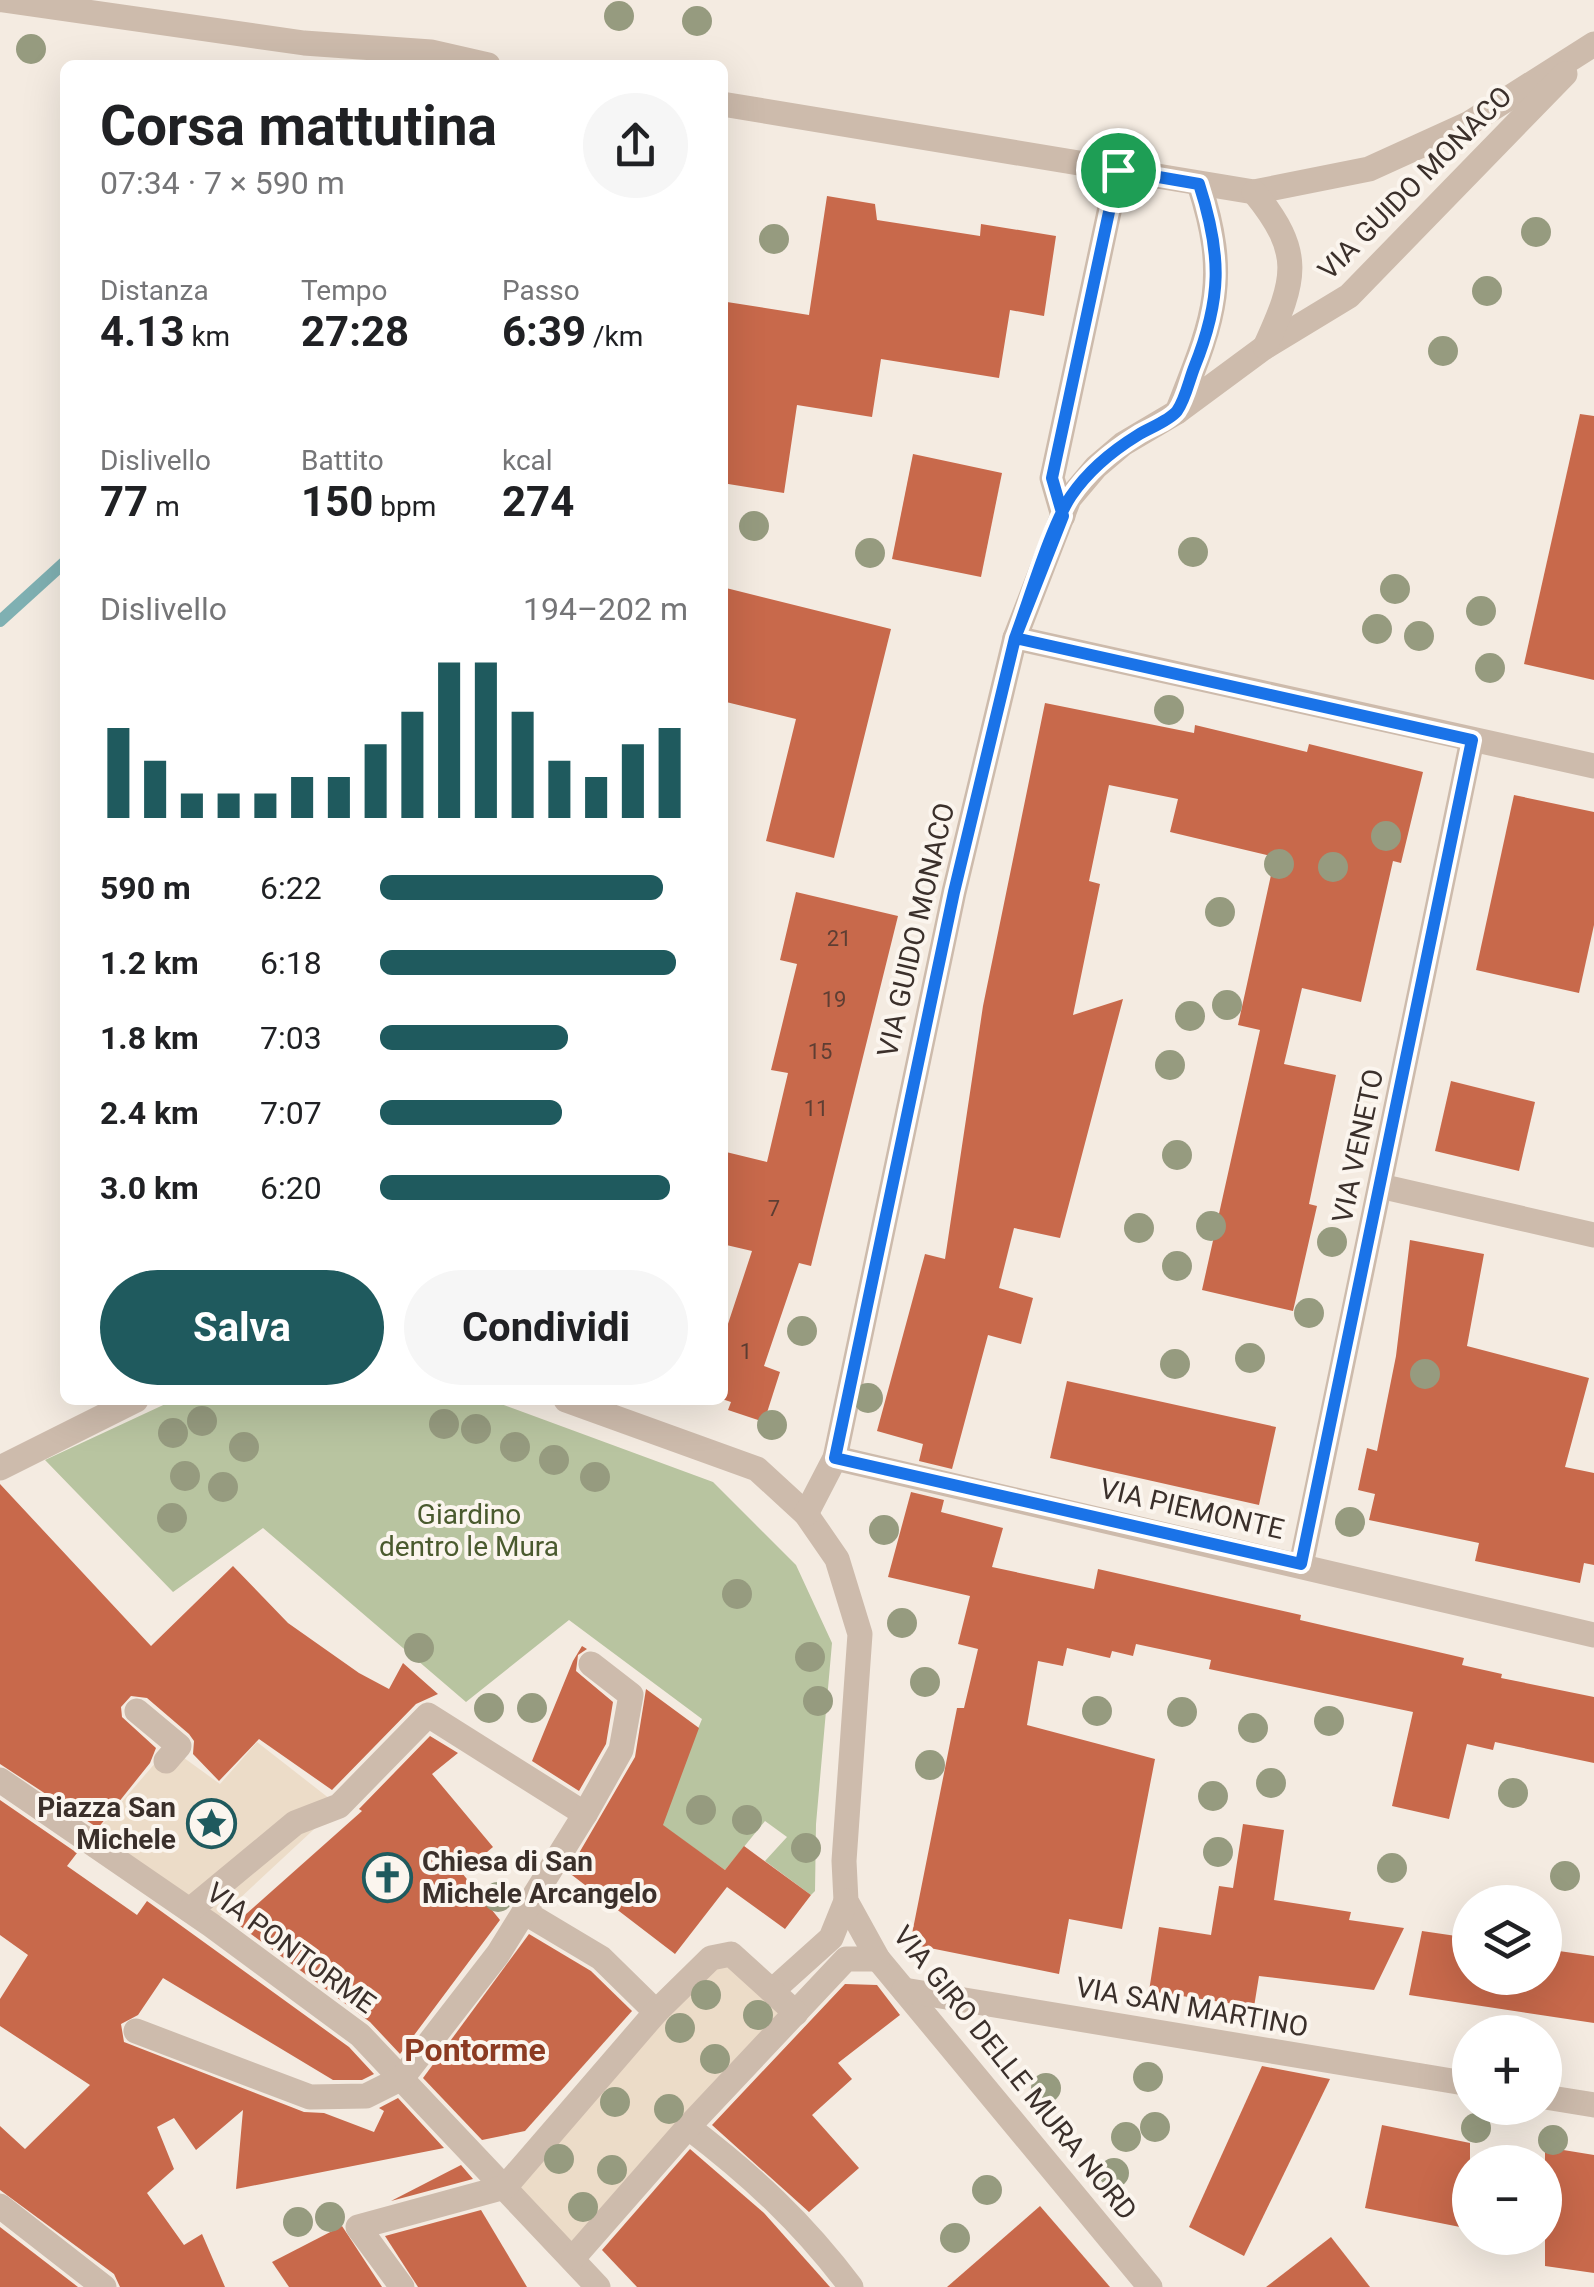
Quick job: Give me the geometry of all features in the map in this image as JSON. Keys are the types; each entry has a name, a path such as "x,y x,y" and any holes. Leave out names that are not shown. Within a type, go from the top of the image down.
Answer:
{"street":[{"path":"3,0 275,40 432,52 466,60"},
{"path":"728,105 1254,192 1369,169 1468,124 1594,45"},
{"name":"VIA GUIDO MONACO","path":"806,1514 835,1458 954,892 1015,638 1069,499 1096,467 1266,346 1349,296 1594,45"},
{"path":"1063,516 1052,478 1118,170"},
{"path":"1176,412 1208,334 1218,294 1210,219 1199,184"},
{"name":"VIA GUIDO MONACO","path":"1254,192 1279,223 1289,255 1291,290 1266,346"},
{"path":"1015,638 1594,766"},
{"name":"VIA VENETO","path":"1301,1564 1472,740"},
{"path":"1380,1186 1594,1235"},
{"path":"0,1468 126,1405"},
{"name":"VIA GIRO DELLE MURA NORD","path":"580,1405 757,1469 806,1514 837,1559 860,1634 844,1861 846,1900 878,1959 1150,2287"},
{"name":"VIA PIEMONTE","path":"835,1458 1594,1635"},
{"path":"136,2031 310,2097 366,2096 402,2078 498,1954 620,1750 632,1695 591,1664"},
{"path":"137,1711 179,1746 166,1761"},
{"path":"190,1910 296,1823 340,1806 428,1715 585,1814"},
{"name":"VIA PONTORME","path":"0,1780 190,1910 360,2035 574,2257 598,2287"},
{"path":"772,1991 832,1938 846,1900"},
{"path":"524,1912 601,1958 656,2012"},
{"path":"402,2287 358,2227 505,2187 656,2012 711,1958 731,1954 796,2013"},
{"path":"574,2257 688,2127 846,1958 878,1959"},
{"name":"VIA SAN MARTINO","path":"904,1990 1452,2081"},
{"path":"1562,2100 1594,2105"},
{"path":"688,2127 754,2178 796,2218 851,2287"},
{"path":"0,2206 104,2287"}],"green space":[{"name":"Giardino dentro le Mura","path":"163,1405 504,1405 713,1482 796,1565 832,1643 816,1824 815,1891 811,1895 765,1861 787,1837 765,1821 725,1870 659,1823 702,1719 569,1620 466,1702 263,1528 173,1592 45,1460"}],"shaded area":[{"name":"Piazza San Michele","path":"257,1742 339,1806 211,1925 88,1841 169,1747 220,1784"},
{"path":"731,1954 796,2013 574,2257 505,2187 656,2012"}],"building":[{"path":"827,196 875,204 877,220 980,236 981,224 1056,236 1044,316 1010,310 999,378 881,359 872,417 797,405 784,493 728,484 728,302 809,315"},
{"path":"1580,414 1594,416 1594,680 1524,664"},
{"path":"913,454 1002,473 981,577 892,559"},
{"path":"728,588 891,629 834,858 766,841 796,719 728,702"},
{"path":"1045,703 1194,733 1195,725 1307,752 1309,744 1423,772 1401,863 1393,861 1361,1002 1302,988 1284,1064 1336,1075 1309,1204 1317,1206 1293,1311 1202,1290 1260,1030 1238,1025 1275,857 1170,832 1178,799 1109,785 1089,881 1100,884 1073,1015 1123,999 1060,1238 1014,1228 999,1288 1033,1298 1021,1344 988,1335 952,1469 919,1461 923,1444 877,1431 925,1254 945,1259 983,1006"},
{"path":"1514,795 1594,812 1594,925 1579,993 1476,970"},
{"path":"796,892 898,916 811,1266 799,1263 764,1366 780,1372 764,1422 728,1410 731,1402 728,1324 752,1251 728,1245 728,1152 767,1162 788,1073 771,1070 797,964 780,960"},
{"path":"1451,1081 1535,1102 1519,1171 1435,1151"},
{"path":"1410,1240 1484,1254 1467,1346 1589,1378 1565,1467 1594,1473 1594,1565 1584,1563 1580,1583 1475,1561 1479,1543 1369,1520 1375,1494 1358,1490 1367,1448 1377,1451 1396,1356"},
{"path":"1067,1381 1276,1427 1259,1505 1050,1458"},
{"path":"0,1484 151,1646 233,1566 288,1623 359,1673 389,1689 403,1663 438,1694 416,1704 332,1790 259,1739 219,1781 193,1754 194,1741 189,1734 147,1698 131,1696 121,1707 122,1717 156,1748 150,1763 98,1828 0,1764"},
{"path":"911,1492 944,1500 941,1512 1003,1528 992,1567 1094,1589 1098,1569 1301,1615 1300,1620 1464,1658 1462,1665 1502,1674 1501,1678 1594,1697 1594,1763 1495,1742 1493,1750 1467,1744 1449,1819 1392,1806 1413,1712 1209,1669 1211,1660 1136,1644 1133,1656 1112,1651 1110,1658 1067,1648 1063,1666 1038,1661 1027,1725 1155,1759 1122,1929 1069,1919 1059,1974 910,1944 957,1708 964,1708 978,1649 958,1644 970,1596 888,1577"},
{"path":"582,1646 587,1649 578,1655 576,1671 613,1702 606,1744 579,1791 532,1761 573,1661"},
{"path":"646,1689 699,1728 663,1825 725,1870 744,1846 811,1895 785,1929 727,1887 675,1954 568,1872 635,1757"},
{"path":"430,1736 458,1753 432,1774 493,1847 462,1873 500,1920 400,2054 370,2022 236,1923 362,1811 359,1809"},
{"path":"0,1800 77,1853 67,1866 137,1915 147,1901 349,2047 374,2074 362,2080 333,2080 163,1978 138,2015 121,2024 124,2042 304,2112 324,2113 374,2132 384,2111 379,2108 398,2098 444,2148 236,2189 243,2110 196,2150 174,2118 157,2127 174,2169 147,2193 184,2245 202,2234 225,2287 120,2287 114,2274 0,2190 0,2126 25,2149 90,2085 0,2026 0,1999 28,1955 0,1935"},
{"path":"1243,1824 1284,1830 1274,1900 1351,1912 1349,1920 1404,1928 1374,1990 1259,1976 1254,2007 1149,1991 1159,1927 1211,1935 1219,1886 1233,1888"},
{"path":"1422,1931 1452,1935 1452,1995 1562,1995 1562,1951 1594,1956 1594,2023 1562,2018 1562,2015 1409,1995"},
{"path":"529,1934 591,1971 632,2011 525,2131 482,2140 423,2078"},
{"path":"845,1984 877,1985 900,2015 838,2063 852,2079 812,2115 859,2168 809,2212 712,2125"},
{"path":"1262,2066 1330,2079 1244,2256 1189,2227"},
{"path":"1382,2125 1470,2143 1452,2145 1452,2225 1365,2208"},
{"path":"690,2149 764,2213 830,2287 637,2287 602,2250"},
{"path":"1562,2150 1594,2155 1594,2273 1545,2266 1545,2255 1562,2255"},
{"path":"461,2165 473,2179 391,2201"},
{"path":"1040,2206 1110,2287 947,2287"},
{"path":"481,2210 527,2287 418,2287 385,2236"},
{"path":"342,2226 382,2287 289,2287 272,2262"},
{"path":"0,2227 78,2287 0,2287"},
{"path":"1331,2237 1370,2287 1266,2287"}],"waterway":[{"path":"0,621 60,567"}],"place":[{"name":"Piazza San Michele","path":"211,1823"},
{"name":"Chiesa di San Michele Arcangelo","path":"387,1877"}],"district":[{"name":"Pontorme","path":"475,2050"}],"route":[{"path":"1118,170 1052,478 1063,516 1015,638 954,892 835,1458 1301,1564 1472,740 1015,638 1052,544 1063,516 1069,499 1096,467 1123,444 1176,412 1208,334 1218,294 1210,219 1199,184 1118,170"}]}
